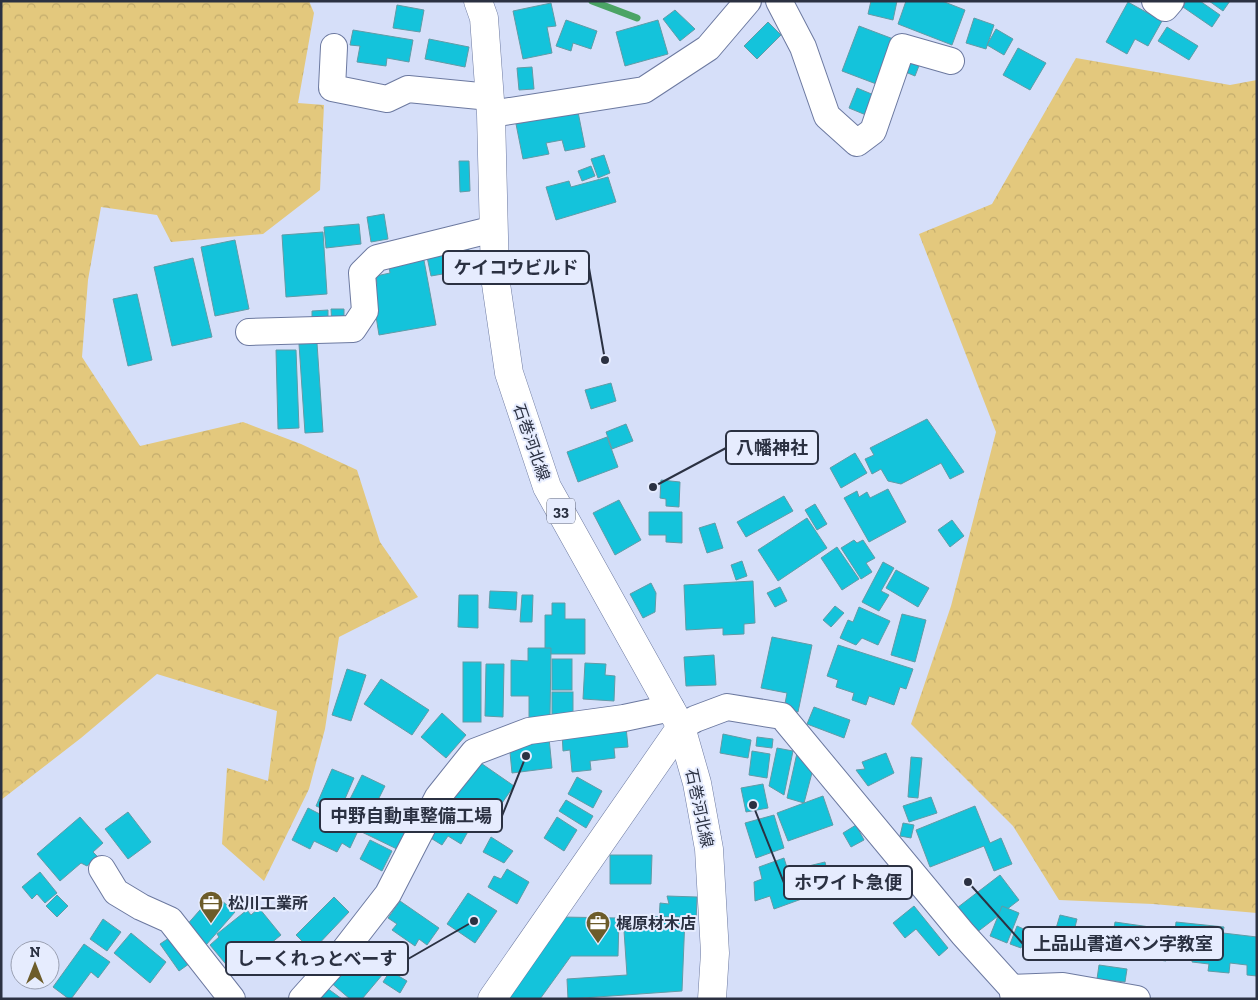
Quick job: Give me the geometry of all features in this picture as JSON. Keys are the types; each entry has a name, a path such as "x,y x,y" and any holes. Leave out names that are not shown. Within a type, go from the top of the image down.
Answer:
{"main road":[{"name":"石巻河北線","path":"478,1 484,18 491,106 495,277 509,373 547,487 676,718 697,783 709,849 715,953 712,999"},
{"path":"492,999 676,718"}],"street":[{"path":"334,47 332,88 387,99 408,89 491,106 644,90 708,48 748,1"},
{"path":"779,1 803,48 827,116 857,143 873,131 902,48 951,60"},
{"path":"1155,1 1165,8 1171,1"},
{"path":"249,332 353,328 365,311 362,273 378,258 494,229"},
{"path":"302,999 336,961 388,894 438,797 474,752 529,731 624,718 695,719 727,707 782,716 1013,993 1063,986 1137,999"},
{"path":"102,869 116,892 141,907 170,920 232,999"}],"green space":[{"path":"1,1 309,1 314,13 298,103 324,105 320,190 263,234 171,242 157,215 101,207 88,280 82,357 140,446 243,422 301,444 357,470 380,542 418,597 339,637 325,729 309,789 264,881 222,844 227,768 268,781 277,711 157,674 81,738 1,800"},
{"path":"1076,58 1230,85 1257,80 1257,913 1153,904 1059,900 1013,826 911,724 951,606 996,432 919,234 992,204"}],"building":[{"path":"871,1 897,1 893,20 868,14"},
{"path":"906,1 942,1 965,10 952,45 898,24"},
{"path":"1186,1 1200,1 1220,15 1212,27 1183,7"},
{"path":"1209,1 1230,1 1223,11"},
{"path":"1128,2 1162,21 1148,46 1135,39 1127,54 1106,42"},
{"path":"551,3 556,26 547,27 552,53 523,59 513,11"},
{"path":"397,5 424,10 420,32 393,28"},
{"path":"675,10 695,29 680,41 663,19"},
{"path":"974,18 994,25 986,49 966,43"},
{"path":"566,20 597,31 591,49 573,43 571,51 556,46"},
{"path":"658,20 668,54 625,66 616,32"},
{"path":"768,22 781,35 757,59 744,46"},
{"path":"859,26 896,40 879,85 842,71"},
{"path":"1167,27 1198,46 1189,60 1158,41"},
{"path":"996,29 1013,39 1004,55 987,45"},
{"path":"353,30 413,40 409,62 387,58 386,66 357,62 360,46 350,45"},
{"path":"429,39 469,47 465,67 425,59"},
{"path":"1018,48 1046,63 1030,90 1003,75"},
{"path":"909,58 920,63 915,76 903,71"},
{"path":"532,67 534,89 519,90 517,68"},
{"path":"857,88 874,95 866,115 849,108"},
{"path":"578,112 585,147 565,151 562,140 546,143 549,154 523,159 516,124"},
{"path":"604,155 610,173 598,178 591,159"},
{"path":"459,161 469,161 470,191 460,192"},
{"path":"591,166 595,176 582,181 578,171"},
{"path":"608,177 616,202 556,220 546,187 569,181 571,187"},
{"path":"384,214 388,239 371,242 367,217"},
{"path":"359,224 361,244 326,248 324,227"},
{"path":"323,232 327,294 286,297 282,235"},
{"path":"235,240 249,309 215,316 201,247"},
{"path":"468,245 472,269 431,276 426,252"},
{"path":"423,255 436,325 379,335 371,285 377,284 376,276 390,273 388,261"},
{"path":"193,258 212,337 172,346 154,267"},
{"path":"137,294 152,360 128,366 113,299"},
{"path":"331,309 344,309 344,324 332,325"},
{"path":"328,310 328,322 312,322 312,311"},
{"path":"317,343 323,432 305,433 299,344"},
{"path":"276,350 296,350 299,428 278,429"},
{"path":"611,383 616,401 591,409 585,390"},
{"path":"927,419 964,472 950,479 941,463 901,484 888,481 881,469 872,474 865,459 874,455 870,448"},
{"path":"626,424 633,441 612,449 606,432"},
{"path":"607,437 618,467 578,482 567,452"},
{"path":"855,453 867,473 841,488 830,468"},
{"path":"661,480 680,482 679,507 666,506 666,499 660,498"},
{"path":"888,489 906,522 869,542 844,498 857,491 859,497 867,492 870,498"},
{"path":"784,496 793,511 746,537 737,522"},
{"path":"619,500 641,540 615,555 593,513"},
{"path":"815,504 827,524 817,530 805,510"},
{"path":"649,512 682,512 682,543 666,542 666,535 649,535"},
{"path":"807,518 827,548 778,581 758,550"},
{"path":"952,520 964,536 950,547 938,530"},
{"path":"715,523 723,548 707,553 699,528"},
{"path":"854,540 857,543 863,540 875,558 866,563 872,572 861,579 841,548"},
{"path":"837,547 859,579 842,590 821,558"},
{"path":"742,561 747,576 736,580 731,565"},
{"path":"883,562 894,568 881,591 889,595 879,611 862,602"},
{"path":"896,570 929,588 918,607 886,588"},
{"path":"753,581 755,623 744,624 744,634 723,635 723,628 686,630 684,585"},
{"path":"651,583 656,593 655,612 643,618 630,594"},
{"path":"780,587 787,601 775,607 767,593"},
{"path":"490,591 517,592 516,610 489,608"},
{"path":"459,595 478,595 478,628 458,627"},
{"path":"522,595 533,595 532,622 520,622"},
{"path":"552,603 565,603 565,619 585,619 585,654 545,654 545,615 552,615"},
{"path":"835,606 844,613 831,627 823,620"},
{"path":"859,607 890,621 878,645 862,638 856,645 840,638 848,620 853,622"},
{"path":"902,614 926,620 915,662 891,655"},
{"path":"772,637 812,645 798,712 784,709 787,693 761,688"},
{"path":"838,645 913,669 906,689 900,687 894,705 869,696 866,705 852,700 854,693 836,687 838,680 827,676"},
{"path":"528,648 551,648 550,718 529,718 529,696 511,696 511,660 528,661"},
{"path":"714,655 716,685 686,686 684,657"},
{"path":"552,659 572,659 572,690 552,690"},
{"path":"463,662 481,662 481,722 463,722"},
{"path":"585,663 606,664 605,675 615,676 614,701 583,699"},
{"path":"486,664 504,664 503,717 485,716"},
{"path":"347,669 366,675 351,721 332,715"},
{"path":"381,679 429,710 412,735 364,704"},
{"path":"552,692 573,692 573,717 552,717"},
{"path":"814,707 850,720 844,738 807,724"},
{"path":"442,713 466,735 446,758 421,737"},
{"path":"626,727 628,747 614,748 615,758 590,761 591,770 572,772 570,750 563,751 562,733"},
{"path":"723,734 751,740 748,758 720,753"},
{"path":"757,737 773,739 772,748 756,746"},
{"path":"549,738 552,768 512,773 509,742"},
{"path":"777,748 793,751 784,795 769,786"},
{"path":"752,751 770,754 767,778 749,775"},
{"path":"797,753 813,769 804,803 787,798"},
{"path":"886,753 894,773 868,786 856,770 865,769 862,762"},
{"path":"911,757 922,758 918,798 908,797"},
{"path":"475,759 514,786 483,830 444,803"},
{"path":"332,769 354,778 338,815 316,806"},
{"path":"362,775 385,786 376,804 413,822 399,850 339,821"},
{"path":"577,777 602,791 593,808 568,794"},
{"path":"763,784 768,808 746,812 741,788"},
{"path":"823,796 833,825 788,841 777,813"},
{"path":"931,797 937,813 909,822 903,806"},
{"path":"566,800 593,816 586,828 559,811"},
{"path":"975,806 990,843 1001,838 1012,864 994,871 984,846 930,867 916,830"},
{"path":"308,808 357,833 350,848 342,843 337,852 314,841 310,849 292,840"},
{"path":"128,812 151,842 128,859 105,829"},
{"path":"774,815 784,848 756,858 745,823"},
{"path":"442,816 453,822 456,817 471,826 461,844 448,836 442,845 429,837"},
{"path":"80,817 103,843 93,852 98,857 87,866 81,863 60,881 37,854"},
{"path":"557,817 577,830 564,851 544,838"},
{"path":"903,823 914,825 911,838 900,836"},
{"path":"856,825 864,840 851,847 843,833"},
{"path":"491,837 513,851 504,863 483,852"},
{"path":"370,840 392,851 382,871 360,859"},
{"path":"610,855 652,855 651,884 610,884"},
{"path":"784,858 788,871 825,862 828,875 806,881 810,896 774,909 770,896 755,901 754,882 762,879 759,867"},
{"path":"507,869 529,882 517,904 488,887 494,876 501,879"},
{"path":"40,872 57,893 45,903 37,894 32,899 22,887"},
{"path":"1000,875 1019,900 972,936 953,911"},
{"path":"468,893 497,911 475,943 447,924"},
{"path":"214,894 235,912 206,945 185,927"},
{"path":"57,895 68,906 57,917 46,906"},
{"path":"667,896 697,897 696,922 659,921 660,903 669,904"},
{"path":"334,897 349,912 312,951 296,935"},
{"path":"400,901 439,928 427,945 419,939 415,946 392,930 397,924 388,918"},
{"path":"914,906 948,948 939,956 916,929 905,938 893,923"},
{"path":"1002,906 1019,913 1007,943 990,936"},
{"path":"259,908 281,935 270,944 276,951 261,963 256,956 234,974 210,945 219,937 217,934 247,910 251,915"},
{"path":"1060,915 1077,919 1070,947 1052,942"},
{"path":"623,916 685,917 682,991 568,999 567,979 627,975"},
{"path":"562,917 619,918 618,956 571,956 540,999 505,999"},
{"path":"103,919 121,932 107,951 90,939"},
{"path":"1115,922 1171,930 1166,961 1110,953"},
{"path":"1176,922 1224,927 1223,933 1257,937 1257,976 1247,975 1247,965 1230,963 1229,973 1208,971 1209,964 1192,962 1194,943 1174,940"},
{"path":"1017,926 1028,931 1021,948 1010,944"},
{"path":"131,933 166,962 150,983 114,953"},
{"path":"175,934 193,961 179,971 160,944"},
{"path":"84,944 110,962 98,978 91,972 71,999 57,990 60,990 60,977"},
{"path":"355,951 383,974 362,999 350,999 329,981"},
{"path":"1099,965 1127,969 1125,982 1097,979"},
{"path":"390,971 407,981 400,993 383,982"},
{"path":"320,983 342,999 308,999"}],"waterway":[{"path":"592,1 637,18"}],"place":[{"name":"ケイコウビルド","path":"605,360"},
{"name":"八幡神社","path":"653,487"},
{"name":"中野自動車整備工場","path":"526,756"},
{"name":"ホワイト急便","path":"753,805"},
{"name":"上品山書道ペン字教室","path":"968,882"},
{"name":"しーくれっとべーす","path":"474,921"},
{"name":"松川工業所","path":"211,924"},
{"name":"梶原材木店","path":"598,944"}]}
